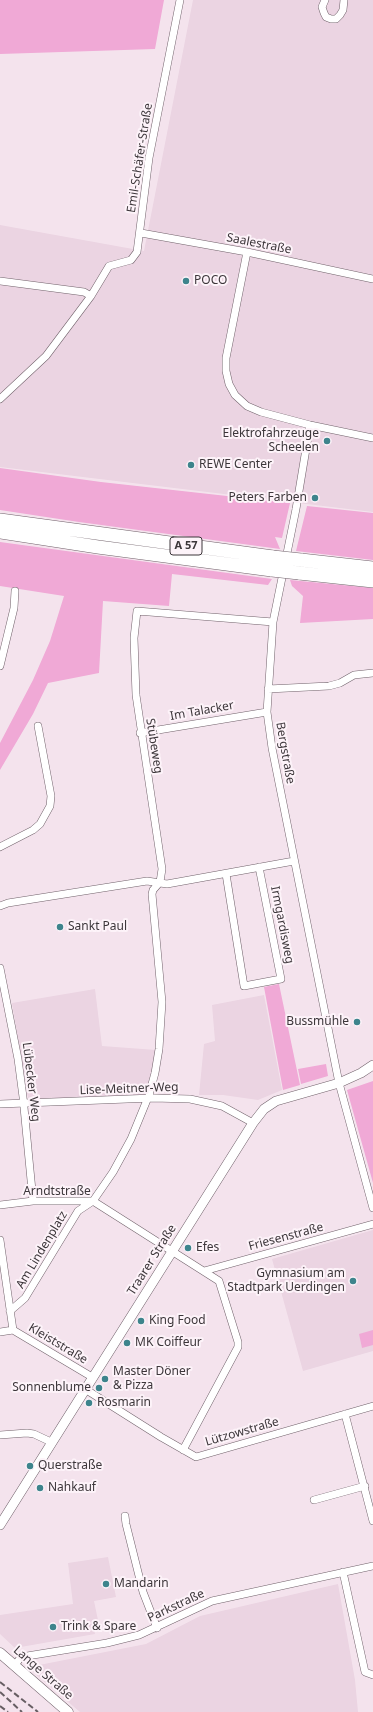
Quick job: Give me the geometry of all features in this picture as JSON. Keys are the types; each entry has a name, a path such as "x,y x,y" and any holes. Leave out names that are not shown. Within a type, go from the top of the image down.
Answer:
{"highway":[{"name":"A 57","path":"0,520 70,537"},
{"name":"A 57","path":"0,532 70,537 300,567 373,581"},
{"name":"A 57","path":"300,567 373,568"}],"main road":[{"name":"Lange Straße","path":"0,1653 68,1712"}],"street":[{"name":"Emil-Schäfer-Straße","path":"0,399 46,356 91,296 109,266 131,260 137,252 149,158 180,0"},
{"path":"326,0 322,7 326,17 331,19 336,19 340,15 343,10 344,0"},
{"name":"Saalestraße","path":"140,233 247,252 373,279"},
{"path":"247,252 226,358 229,384 235,395 246,406 260,412 310,425 373,438"},
{"path":"0,281 84,292 91,296"},
{"name":"Bergstraße","path":"310,425 296,508 272,622 267,712 272,748 339,1083 373,1208"},
{"path":"0,666 14,608 15,591"},
{"name":"Stübeweg","path":"160,882 162,869 140,733 136,695 134,661 136,611 272,622"},
{"path":"268,689 330,686 340,683 354,675 373,673"},
{"name":"Im Talacker","path":"140,733 267,712"},
{"path":"0,847 33,830 40,824 50,806 51,796 38,726"},
{"path":"0,906 8,903 147,881 167,884 294,861"},
{"name":"Irmgardisweg","path":"226,874 244,986 281,979 259,867"},
{"name":"Am Lindenplatz","path":"10,1311 25,1298 78,1211 93,1201 113,1172 131,1140 148,1099 155,1073 159,1049 162,1002 152,894 153,890 160,882"},
{"name":"Lübecker Weg","path":"0,968 18,1059 24,1103 32,1201"},
{"name":"Traarer Straße","path":"0,1525 50,1442 253,1123 264,1109 276,1101 339,1083 361,1073 373,1065"},
{"name":"Lise-Meitner-Weg","path":"0,1104 148,1099 200,1100 222,1106 253,1123"},
{"name":"Arndtstraße","path":"0,1205 32,1201 93,1201 219,1281 238,1342 238,1348 183,1450"},
{"name":"Friesenstraße","path":"204,1271 373,1224"},
{"name":"Kleiststraße","path":"0,1240 14,1330"},
{"name":"Kleiststraße","path":"0,1332 14,1330 92,1377"},
{"name":"Lützowstraße","path":"85,1389 196,1457 373,1406"},
{"path":"345,1414 373,1521"},
{"path":"0,1435 27,1433 34,1434 50,1442"},
{"path":"314,1500 365,1486"},
{"path":"125,1516 143,1592 157,1628"},
{"name":"Parkstraße","path":"15,1665 21,1657 127,1639 157,1628 212,1601 373,1566"},
{"path":"342,1572 365,1672 373,1676"}],"shaded area":[{"path":"0,0 164,0 155,49 0,54"},
{"path":"193,0 373,0 373,512 0,467 0,225 144,251"},
{"path":"0,468 101,482 290,503 282,538 275,537 280,549 0,510"},
{"path":"307,506 373,513 373,560 296,551"},
{"path":"0,542 272,579 268,585 172,574 169,606 103,601 99,673 48,683 33,714 0,770 0,743 33,680 50,641 64,596 0,586"},
{"path":"290,580 373,588 373,619 300,623 303,596 292,586"},
{"path":"279,984 300,1085 283,1090 264,987"},
{"path":"95,989 102,1046 156,1050 147,1095 32,1101 28,1098 12,1003"},
{"path":"264,995 282,1090 258,1100 223,1095 199,1095 204,1044 215,1041 212,1005"},
{"path":"326,1064 328,1076 301,1084 298,1069"},
{"path":"373,1081 373,1183 347,1090"},
{"path":"373,1230 373,1351 303,1371 272,1259"},
{"path":"373,1330 373,1345 362,1348 359,1334"},
{"path":"108,1557 116,1597 94,1601 99,1625 93,1626 95,1634 15,1648 0,1634 0,1615 73,1604 68,1563"},
{"path":"338,1584 355,1680 358,1712 80,1712 33,1672 32,1669 34,1666 146,1644 200,1616"}],"railway":[{"path":"0,1682 38,1712"},
{"path":"0,1692 22,1712"},
{"path":"0,1706 8,1712"}],"place":[{"name":"POCO","path":"186,281"},
{"name":"Elektrofahrzeuge Scheelen","path":"327,441"},
{"name":"REWE Center","path":"191,465"},
{"name":"Peters Farben","path":"315,498"},
{"name":"Sankt Paul","path":"60,927"},
{"name":"Bussmühle","path":"357,1022"},
{"name":"Efes","path":"188,1248"},
{"name":"Gymnasium am Stadtpark Uerdingen","path":"353,1281"},
{"name":"King Food","path":"141,1321"},
{"name":"MK Coiffeur","path":"127,1343"},
{"name":"Master Döner & Pizza","path":"105,1379"},
{"name":"Sonnenblume","path":"99,1388"},
{"name":"Rosmarin","path":"89,1403"},
{"name":"Querstraße","path":"30,1466"},
{"name":"Nahkauf","path":"40,1488"},
{"name":"Mandarin","path":"106,1584"},
{"name":"Trink & Spare","path":"53,1627"}]}
